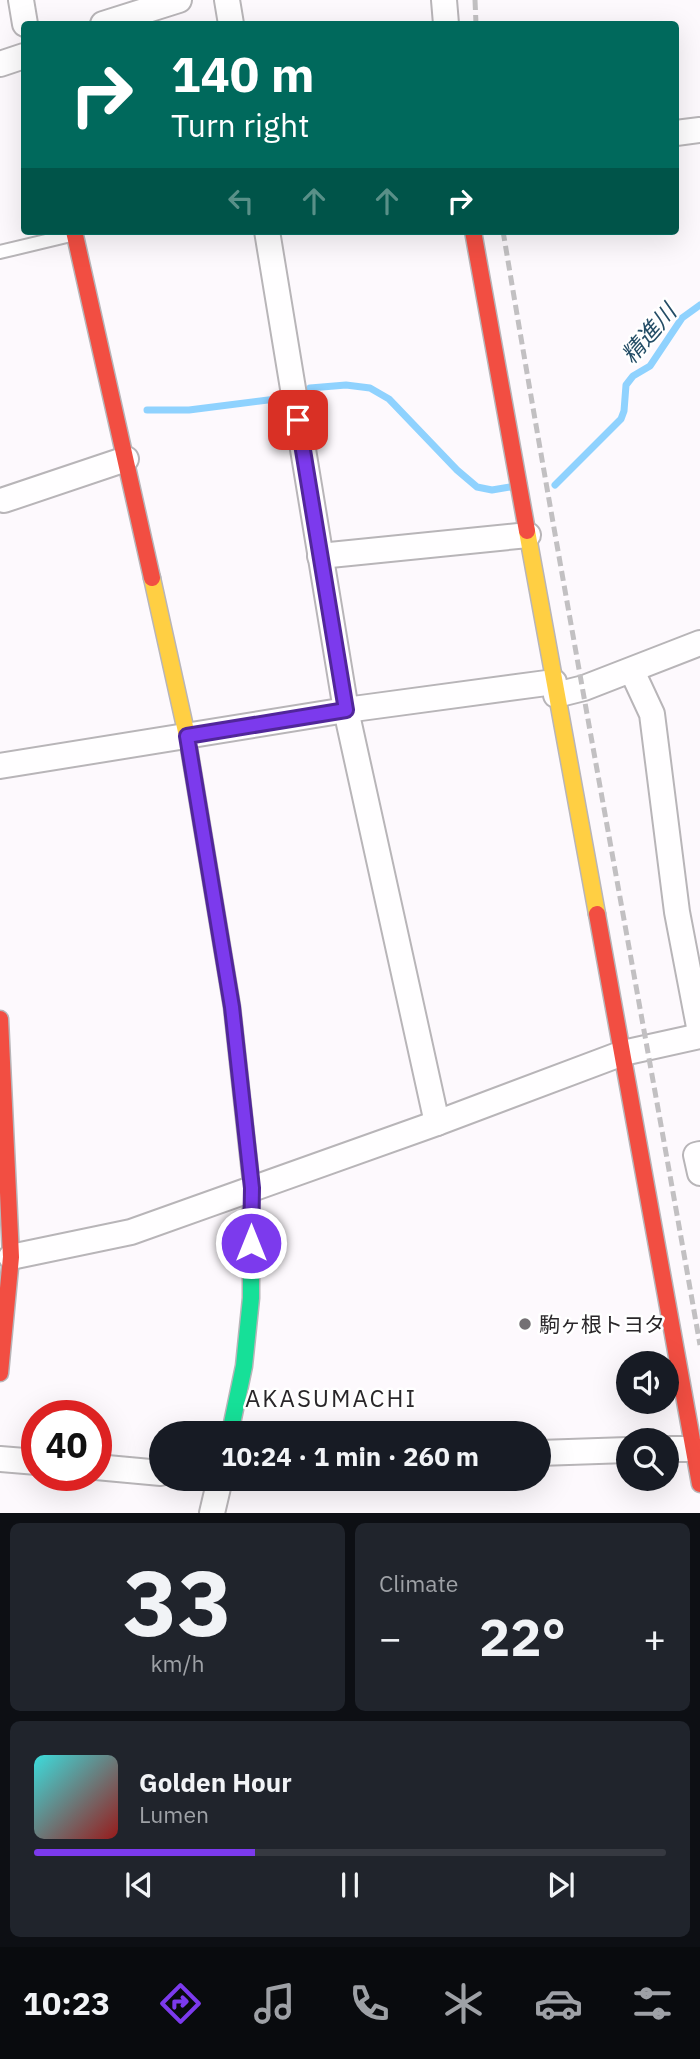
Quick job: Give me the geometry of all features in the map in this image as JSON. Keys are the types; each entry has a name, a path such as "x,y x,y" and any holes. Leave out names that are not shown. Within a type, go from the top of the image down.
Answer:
{"main road":[{"path":"81,235 126,459 187,736 232,1007 252,1188 251,1298 244,1366 233,1421"},
{"path":"474,235 700,1484"},
{"path":"0,1019 12,1256 0,1373"}],"street":[{"path":"21,0 24,21"},
{"path":"108,21 133,7 179,0"},
{"path":"227,0 230,21"},
{"path":"444,0 446,21"},
{"path":"0,64 21,57"},
{"path":"679,134 700,130"},
{"path":"268,235 346,710 437,1123"},
{"path":"4,500 126,459"},
{"path":"320,556 528,535"},
{"path":"0,766 346,710 555,688 584,688 700,643"},
{"path":"12,1256 131,1232 437,1123 623,1053 700,1034 677,912 652,714 632,671"},
{"path":"700,1154 696,1155 700,1174"},
{"path":"679,1449 695,1449"},
{"path":"551,1452 616,1450"},
{"path":"0,1459 21,1461"},
{"path":"112,1468 149,1472"},
{"path":"212,1513 217,1491"}],"lane":[{"path":"0,252 68,235"}],"waterway":[{"name":"精進川","path":"555,485 621,419 626,385 633,376 650,366 682,318 700,305"},
{"path":"310,388 346,385 370,388 389,399 457,470 477,487 492,490 510,487"},
{"path":"147,410 189,410 284,398"}],"railway":[{"path":"475,0 476,21"},
{"path":"504,235 700,1345"}],"traffic: fast":[{"path":"233,1421 244,1366 251,1298 251,1181"}],"traffic: slow":[{"path":"527,531 597,914"},
{"path":"152,578 187,736 232,1007 251,1181"}],"traffic: jam":[{"path":"75,235 152,578"},
{"path":"474,235 527,531"},
{"path":"597,914 700,1484"},
{"path":"0,1019 11,1257 0,1373"}],"place":[{"name":"駒ヶ根トヨタ","path":"525,1324"}],"district":[{"name":"AKASUMACHI","path":"331,1398"}],"route":[{"path":"251,1243 252,1188 232,1007 187,736 346,710 298,420"}]}
